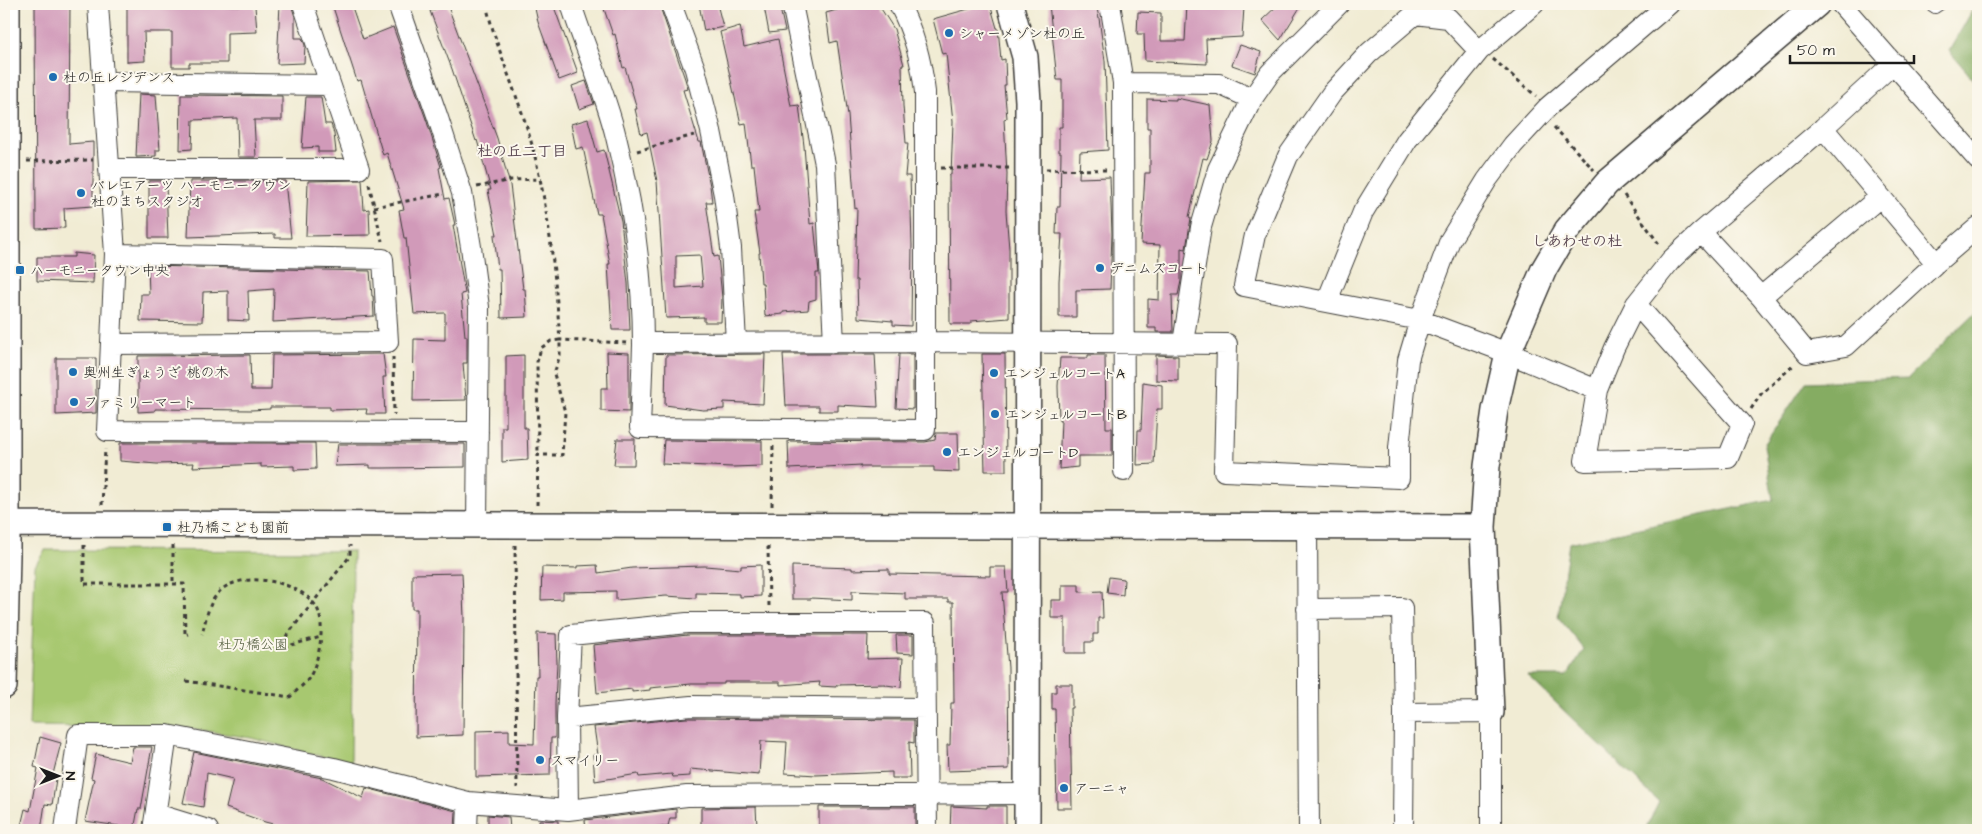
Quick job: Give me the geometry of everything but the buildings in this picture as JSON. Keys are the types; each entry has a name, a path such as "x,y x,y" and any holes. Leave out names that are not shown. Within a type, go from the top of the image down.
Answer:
{"street":[{"path":"4,686 6,617 6,4"},
{"path":"98,4 115,254 112,344 106,431 478,432"},
{"path":"109,164 359,168 303,4"},
{"path":"398,4 438,118 461,191 471,247 479,307 477,526"},
{"path":"571,4 601,85 629,193 636,243 643,343 640,428 925,430 925,92 923,73 913,32 899,4"},
{"path":"671,4 695,69 711,131 731,248 736,343"},
{"path":"792,4 825,164 834,343"},
{"path":"1010,4 1025,57 1028,101 1027,344 1029,525 1027,830"},
{"path":"1110,4 1123,83 1122,343 1124,471"},
{"path":"1183,343 1201,227 1218,168 1252,99 1270,73 1337,4"},
{"path":"1327,301 1363,212 1407,140 1480,50 1534,4"},
{"path":"643,343 1227,344 1224,471 1399,478 1399,448 1408,360 1420,320 1450,240 1487,180 1513,145 1544,110 1669,4"},
{"path":"1491,830 1491,712 1483,527 1487,466 1494,419 1508,352 1544,269 1567,230 1610,180 1817,4"},
{"path":"1841,4 1978,160"},
{"path":"1480,50 1448,18 1415,14 1369,53 1332,93 1288,156 1255,235 1244,286 1420,320 1508,352 1597,390"},
{"path":"1636,304 1742,424 1728,458 1585,461 1597,390 1614,348 1636,304 1671,260 1823,128 1894,63"},
{"path":"104,82 330,85"},
{"path":"1123,83 1219,84 1252,99"},
{"path":"1823,128 1936,263"},
{"path":"1761,297 1880,197"},
{"path":"1701,232 1761,297 1807,353 1846,346 1978,227"},
{"path":"112,344 388,342 383,259 115,254"},
{"path":"5,524 1483,527"},
{"path":"1307,526 1309,830"},
{"path":"1307,610 1402,608 1404,713 1403,830"},
{"path":"568,810 570,635 687,623 925,623 927,830"},
{"path":"568,718 691,706 925,708"},
{"path":"1404,713 1491,712"},
{"path":"65,830 78,735 167,736 334,768 468,802 568,810 687,796 927,793 1027,794"},
{"path":"167,736 154,822 208,830"},
{"path":"467,830 468,802"}],"lane":[{"path":"1929,4 1935,8 1941,4"}],"path":[{"path":"486,4 490,22 532,143 541,179 555,276 560,355 554,374 565,412 562,455 538,455"},
{"path":"1480,50 1544,110 1610,180 1671,260"},
{"path":"620,156 711,131"},
{"path":"26,161 109,164"},
{"path":"359,168 366,171 382,244 383,259"},
{"path":"925,168 1018,168"},
{"path":"1040,168 1123,170"},
{"path":"374,207 511,180 541,179"},
{"path":"537,505 537,362 540,348 551,341 560,340 643,343"},
{"path":"388,342 393,353 395,432"},
{"path":"1742,424 1761,394 1807,353"},
{"path":"772,506 773,429"},
{"path":"102,505 106,431"},
{"path":"322,637 276,649 350,556 350,544"},
{"path":"84,545 84,584 184,584 185,635 188,634"},
{"path":"172,545 173,584"},
{"path":"515,545 517,806"},
{"path":"768,546 769,623"},
{"path":"186,681 290,697 309,677 322,637 320,615 313,602 305,595 275,581 248,579 232,583 220,591 212,600 202,634"}],"green space":[{"path":"1976,4 1978,4 1978,85 1949,51"},
{"path":"1978,309 1978,830 1645,830 1659,802 1528,676 1567,676 1584,649 1558,617 1569,543 1773,500 1764,445 1806,382 1908,378"},
{"name":"杜乃橋公園","path":"45,550 353,551 351,764 251,738 188,728 29,726 35,566"}],"place":[{"name":"シャーメゾン杜の丘","path":"949,33"},
{"name":"杜の丘レジデンス","path":"53,77"},
{"name":"バレエアーツ ハーモニータウン 杜のまちスタジオ","path":"81,193"},
{"name":"デニムズコート","path":"1100,268"},
{"name":"ハーモニータウン中央","path":"20,270"},
{"name":"奥州生ぎょうざ 桃の木","path":"73,372"},
{"name":"エンジェルコートA","path":"994,373"},
{"name":"ファミリーマート","path":"74,402"},
{"name":"エンジェルコートB","path":"995,414"},
{"name":"エンジェルコートD","path":"947,452"},
{"name":"杜乃橋こども園前","path":"167,527"},
{"name":"スマイリー","path":"540,760"},
{"name":"アーニャ","path":"1064,788"}],"district":[{"name":"杜の丘二丁目","path":"522,151"},
{"name":"しあわせの杜","path":"1577,241"}]}
